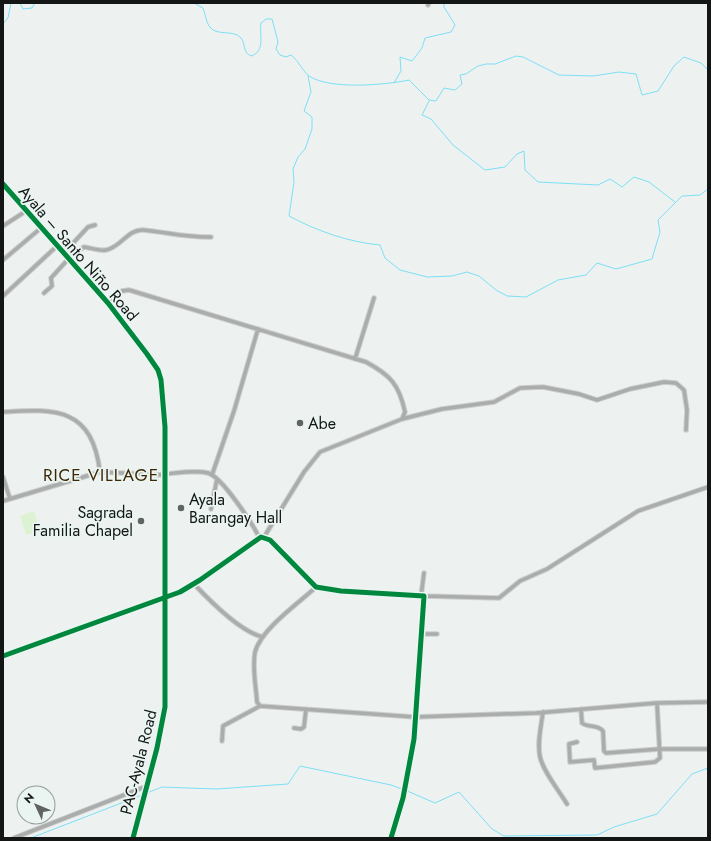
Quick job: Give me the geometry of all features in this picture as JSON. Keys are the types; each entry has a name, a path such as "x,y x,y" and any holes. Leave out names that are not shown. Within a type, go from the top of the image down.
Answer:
{"street":[{"name":"Ayala – Santo Niño Road","path":"3,184 68,260 108,303 148,354 158,370 162,380 165,427 165,474"},
{"path":"3,226 26,211"},
{"path":"63,254 88,227 95,225"},
{"path":"3,260 42,228"},
{"path":"44,293 52,286 51,278 84,246 104,250 110,249 132,233 143,230 195,238 211,237"},
{"path":"3,296 57,246"},
{"path":"108,303 122,292 129,290 366,362 385,373 396,386 405,412 402,419"},
{"path":"355,359 374,298"},
{"path":"212,475 234,411 258,329"},
{"path":"264,537 304,472 319,454 402,419 442,410 494,402 512,392 524,388 538,387 558,390 584,395 598,400 630,389 670,382 679,385 684,390 687,410 686,430"},
{"path":"3,412 52,412 76,419 84,427 92,441 100,472"},
{"path":"3,501 100,472 165,474 202,473 212,475 217,479 259,537"},
{"name":"PAC-Ayala Road","path":"133,838 157,748 165,708 165,474"},
{"path":"3,476 10,499"},
{"path":"211,509 217,479"},
{"path":"3,656 166,598 194,584 259,537 264,537 272,543 316,587 423,596 499,598 520,581 547,569 638,511 708,488"},
{"path":"391,838 403,798 410,767 421,634 424,573"},
{"path":"194,584 218,608 233,620 257,636 263,637"},
{"path":"260,706 257,702 254,665 255,652 263,637 316,587"},
{"path":"421,634 437,634"},
{"path":"222,741 223,726 260,706 415,717 542,712 657,703 708,702"},
{"path":"577,742 568,744 570,762 594,760 595,768 655,762 660,758 657,703"},
{"path":"294,728 301,729 304,727 306,709"},
{"path":"581,709 582,723 584,725 598,727 603,731 604,751 606,753 660,749 708,749"},
{"path":"542,712 539,743 542,764 567,804"},
{"path":"14,838 146,787"}],"green space":[{"path":"34,511 40,530 26,535 20,516"}],"waterway":[{"path":"3,24 8,18 11,3"},
{"path":"20,3 23,9 32,8 35,3"},
{"path":"194,3 203,8 208,24 212,29 238,35 242,40 246,52 251,56 256,54 260,47 261,23 266,19 272,19 278,42 276,49 280,55 286,57 291,55 309,76 318,80 344,85 372,85 409,80 429,100 436,101 444,88 455,90 462,84 460,75 466,74 478,66 495,64 516,56 523,57 559,75 593,76 619,72 636,74 642,95 658,91 674,66 684,57 701,63 708,70"},
{"path":"394,83 401,71 400,57 412,61 422,48 425,38 451,32 455,25 444,7 444,3"},
{"path":"308,76 311,92 304,111 312,117 312,129 305,149 298,157 293,169 294,182 289,216 333,235 368,244 380,245 385,258 400,270 427,277 452,276 467,272 479,276 496,290 507,296 526,297 558,280 586,275 597,263 616,269 652,259 660,232 658,220 682,196 700,195 708,189"},
{"path":"429,101 422,115 431,119 453,145 485,170 505,167 517,154 524,151 525,170 538,182 598,185 610,179 622,187 634,177 649,182 675,202"},
{"path":"147,793 162,787 216,789 288,784 300,766 391,785 402,789"},
{"path":"405,790 435,803 459,792 492,829 504,836 597,835 614,827 657,814 692,774 708,768"},
{"path":"31,838 142,795"}],"cycle path":[{"path":"3,184 108,303 147,354 158,370 161,380 165,427 165,707 157,748 133,838"},
{"path":"3,656 180,592 200,580 261,537 270,540 316,587 341,591 424,596 414,739 403,798 391,838"}],"place":[{"name":"Abe","path":"300,423"},
{"name":"Ayala Barangay Hall","path":"181,508"},
{"name":"Sagrada Familia Chapel","path":"141,521"}],"district":[{"name":"RICE VILLAGE","path":"101,475"}]}
